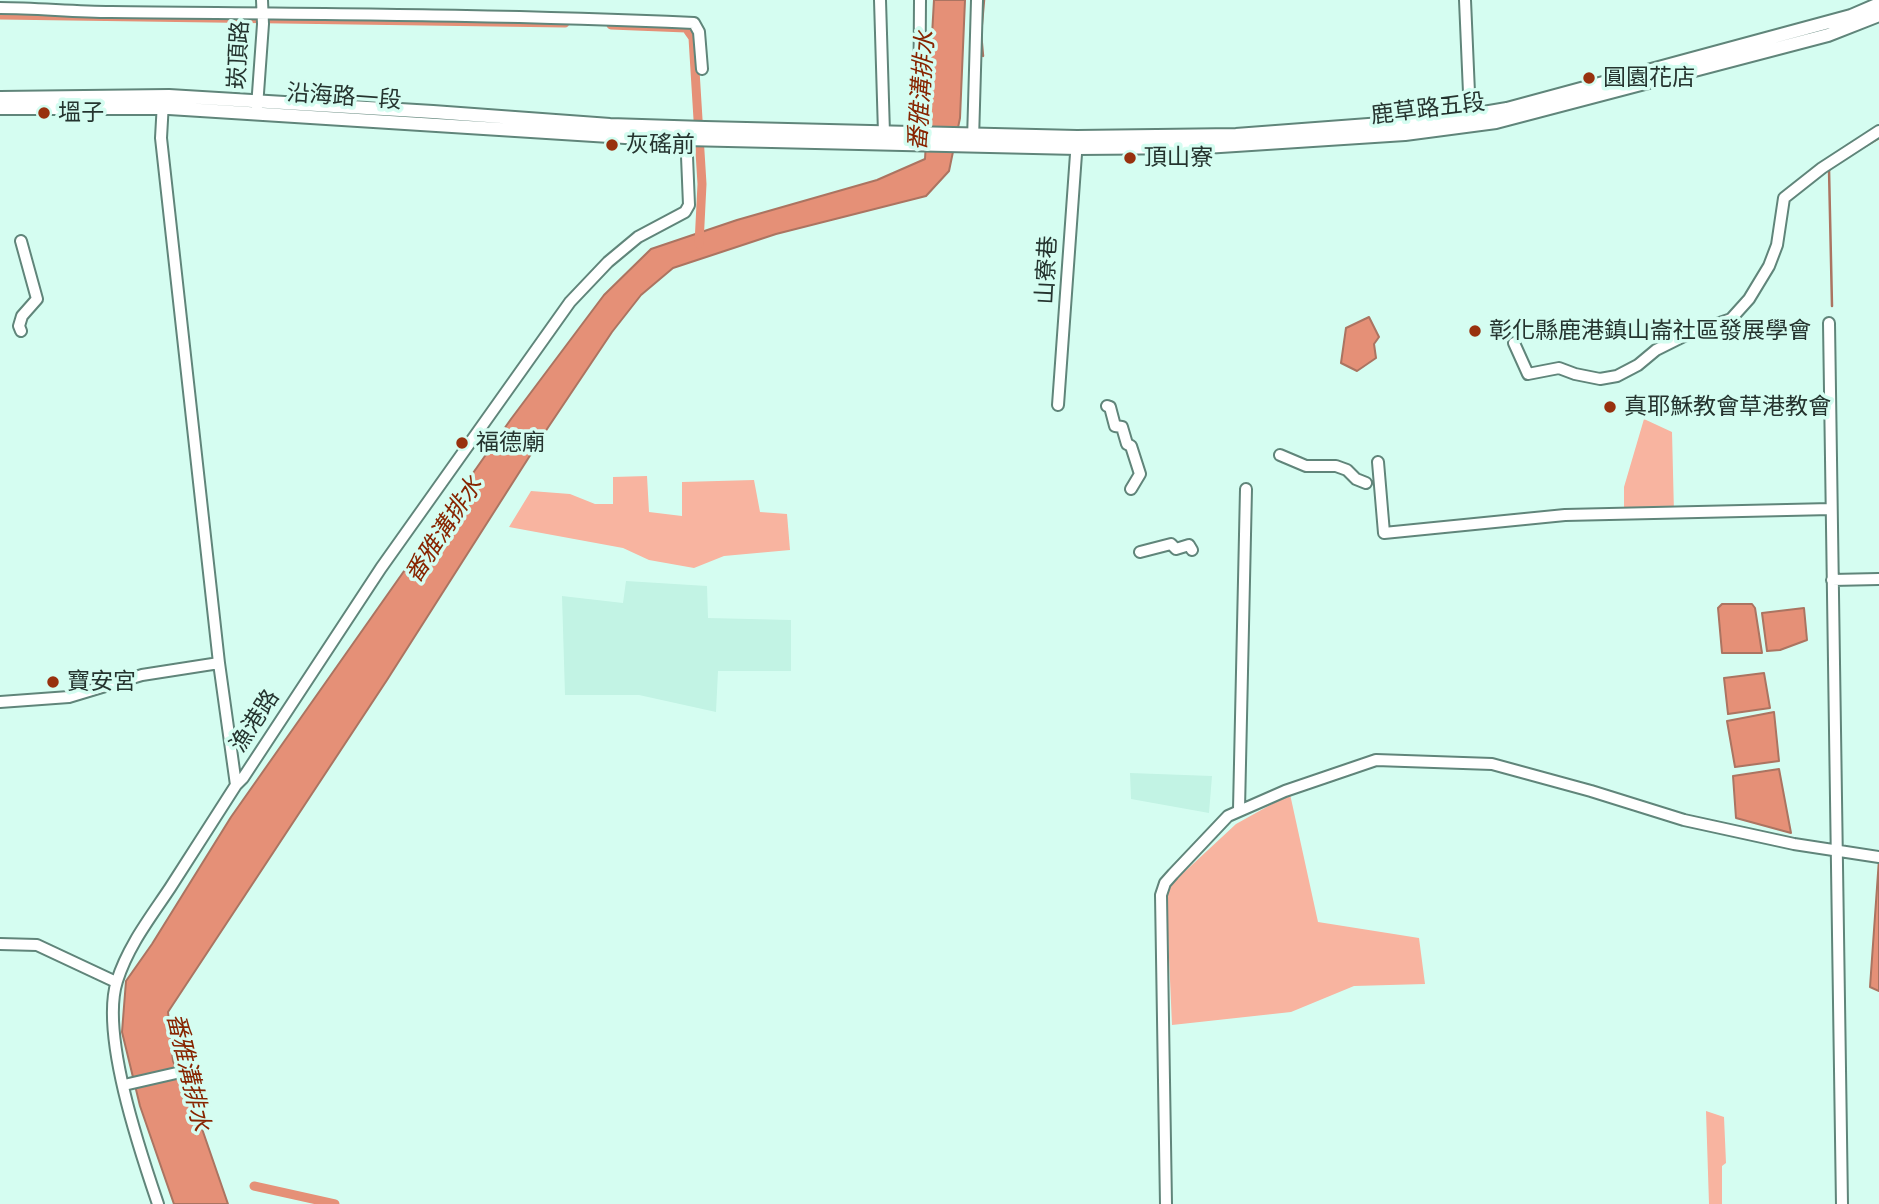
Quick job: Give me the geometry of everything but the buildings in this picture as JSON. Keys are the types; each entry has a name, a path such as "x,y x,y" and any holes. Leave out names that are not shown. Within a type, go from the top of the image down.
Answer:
{"main road":[{"name":"鹿草路五段","path":"1077,143 1282,132 1470,116 1582,90 1851,16 1879,4"},
{"name":"鹿草路五段","path":"922,139 1205,147 1447,130 1496,122 1828,35 1879,15"},
{"name":"沿海路一段","path":"0,98 163,102 705,134"},
{"name":"沿海路一段","path":"0,108 163,102"},
{"path":"705,134 884,133 922,139"},
{"path":"705,134 922,139"}],"street":[{"path":"880,0 884,133"},
{"path":"920,0 922,139"},
{"path":"970,140 977,0"},
{"path":"1465,0 1470,116"},
{"path":"0,8 109,12 262,6 694,23 699,32 702,69"},
{"name":"崁頂路","path":"257,107 262,6"},
{"path":"163,102 160,138 219,663 236,785"},
{"path":"1514,343 1528,374 1559,368 1600,379 1617,376 1639,365 1656,350 1731,319 1749,299 1769,266 1777,245 1784,198 1822,168 1879,131"},
{"name":"漁港路","path":"158,1204 145,1167 115,1049 113,1015 116,982 132,945 382,568 569,302 608,261 638,237 685,212 689,205 685,133"},
{"name":"山寮巷","path":"1058,405 1077,143"},
{"path":"21,242 37,299 22,316 19,326 21,331"},
{"path":"1829,323 1842,1204"},
{"path":"1107,406 1110,407 1115,426 1122,427 1140,474 1131,489"},
{"path":"1280,455 1306,466 1336,466 1366,483"},
{"path":"1378,462 1384,533 1565,515 1831,509"},
{"path":"1240,809 1246,489"},
{"path":"1140,552 1171,544 1176,549 1189,545 1192,550"},
{"path":"1832,580 1879,579"},
{"path":"0,702 69,697 142,675 219,663"},
{"path":"1166,1204 1161,895 1165,883 1173,874 1228,816 1240,809 1376,760 1492,764 1684,820 1838,851 1879,856"},
{"path":"0,944 37,945 116,982"},
{"path":"124,1085 194,1069"}],"shaded area":[{"path":"1644,419 1672,432 1674,513 1624,510 1624,487"},
{"path":"647,476 649,512 682,516 682,482 754,480 760,512 787,514 790,550 724,556 694,568 649,560 623,548 509,527 531,491 570,494 595,504 613,504 613,477"},
{"path":"626,581 707,586 708,618 791,620 791,671 718,671 716,712 639,695 565,695 562,596 623,603"},
{"path":"1130,773 1212,776 1209,813 1131,799"},
{"path":"1290,794 1318,922 1419,938 1425,984 1354,986 1291,1012 1172,1025 1166,889 1236,824"},
{"path":"1706,1111 1724,1117 1726,1163 1722,1166 1722,1204 1709,1204"}],"water":[{"name":"番雅溝排水","path":"934,0 965,0 960,118 949,171 926,196 776,234 673,268 641,295 612,332 545,432 387,680 168,1012 173,1061 200,1123 228,1204 174,1204 140,1106 122,1032 126,981 231,817 511,419 604,295 651,249 737,220 877,180 925,159"},
{"path":"1369,317 1379,337 1374,344 1376,358 1357,371 1341,363 1346,328"},
{"path":"1722,604 1752,604 1755,608 1762,653 1722,653 1718,608"},
{"path":"1804,608 1807,640 1780,650 1767,651 1762,613"},
{"path":"1764,673 1770,708 1728,714 1724,678"},
{"path":"1774,712 1779,761 1735,767 1727,721"},
{"path":"1779,769 1791,833 1736,818 1733,776"},
{"path":"1879,859 1879,991 1870,987"}],"waterway":[{"path":"983,56 981,34 984,0"},
{"path":"0,15 565,23"},
{"path":"611,25 686,28 693,38 702,184 699,244"},
{"path":"1864,147 1879,138"},
{"path":"1829,169 1832,306"},
{"path":"254,1186 335,1204"}],"place":[{"name":"圓園花店","path":"1589,78"},
{"name":"塭子","path":"44,113"},
{"name":"灰磘前","path":"612,145"},
{"name":"頂山寮","path":"1130,158"},
{"name":"彰化縣鹿港鎮山崙社區發展學會","path":"1475,331"},
{"name":"真耶穌教會草港教會","path":"1610,407"},
{"name":"福德廟","path":"462,443"},
{"name":"寶安宮","path":"53,682"}]}
